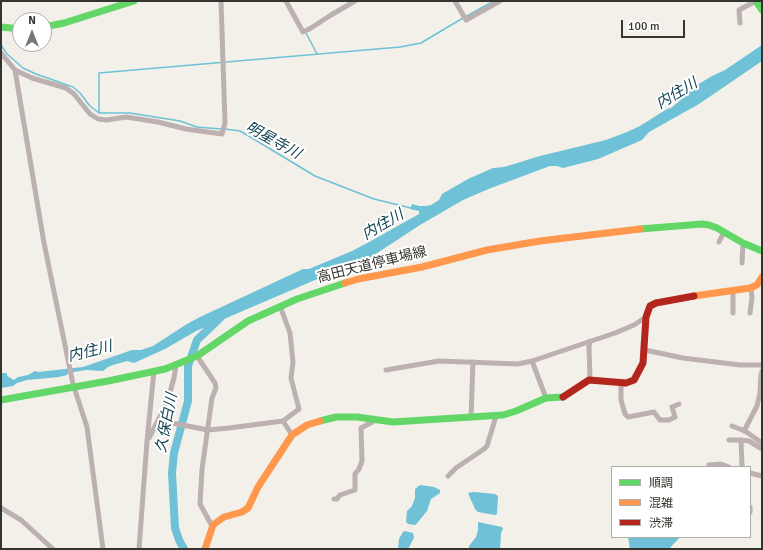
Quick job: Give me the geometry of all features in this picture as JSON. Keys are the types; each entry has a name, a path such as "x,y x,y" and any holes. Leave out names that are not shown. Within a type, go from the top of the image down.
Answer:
{"main road":[{"path":"52,25 64,23 113,4 134,1"},
{"path":"756,1 762,10"},
{"path":"1,27 12,28"},
{"name":"高田天道停車場線","path":"1,400 154,372 197,356 248,321 315,292 358,279 422,267 469,254 504,247 555,239 682,225 709,225 762,251"},
{"path":"205,549 212,526 224,517 242,512 248,508 258,487 292,435 307,425 336,417 357,417 393,422 496,416 516,411 546,398 563,397 590,380 626,383 634,380 642,367 645,350 646,317 650,306 656,303 751,287 757,285 762,277"}],"street":[{"path":"1,53 15,70 32,78 66,88 74,94 90,114 98,118 107,120 126,117 158,122 186,129 222,134 224,123 221,1"},
{"path":"286,1 303,32 355,1"},
{"path":"455,1 466,20 500,1"},
{"path":"740,23 738,10 756,1"},
{"path":"15,70 44,243 73,386 87,427 103,549"},
{"path":"719,242 724,232"},
{"path":"742,263 743,243"},
{"path":"750,313 752,298 751,287"},
{"path":"733,290 733,313"},
{"path":"157,423 172,423 208,430 283,421 299,409 292,378 294,362 290,333 280,306"},
{"path":"386,370 439,361 513,364 532,361 634,325 646,317"},
{"path":"590,341 590,380"},
{"path":"645,350 683,358 740,365 762,365"},
{"path":"197,356 216,383 202,469 200,504 212,526"},
{"path":"532,361 546,398"},
{"path":"470,418 472,362"},
{"path":"147,441 167,403 176,365"},
{"path":"744,431 757,406 762,371"},
{"path":"139,549 154,372"},
{"path":"621,383 621,400 625,414 628,417 654,412 660,420 669,420 675,417 672,406 679,404"},
{"path":"448,476 456,468 487,446 496,416"},
{"path":"334,499 337,499 340,495 355,490 355,474 361,465 361,428 376,420"},
{"path":"283,421 292,435"},
{"path":"732,426 744,431 762,443"},
{"path":"729,440 749,441 762,449"},
{"path":"741,440 742,466"},
{"path":"709,465 721,464 727,466"},
{"path":"751,473 762,476"},
{"path":"1,508 21,520 53,549"}],"water":[{"path":"762,45 762,61 699,104 649,132 642,140 598,159 563,168 550,166 463,200 420,225 365,261 315,280 196,331 165,349 134,363 127,361 108,367 103,371 86,370 68,373 67,375 59,377 27,380 13,386 1,388 1,373 7,373 7,376 14,380 35,371 38,372 83,367 132,350 141,350 153,346 200,317 303,269 309,269 352,251 371,241 419,214 419,211 410,209 412,204 419,206 431,205 439,200 442,194 468,179 493,168 504,167 540,156 606,140 640,126 671,108 683,98 687,91 725,70"},
{"path":"420,485 434,487 440,490 440,493 431,499 427,511 415,525 408,524 406,522 407,511 412,506 415,498 415,489"},
{"path":"474,492 495,494 498,496 497,514 495,515 478,512 475,509 468,493"},
{"path":"478,522 502,527 500,549 469,549 469,546 476,537"},
{"path":"405,531 413,533 414,538 408,549 398,549 399,539"},
{"path":"628,538 679,538 669,549 630,549"}],"waterway":[{"path":"465,17 494,1"},
{"path":"99,113 99,73 400,47 421,43 463,18"},
{"path":"306,33 317,54"},
{"path":"1,45 7,54 23,68 73,87 80,93 90,106 99,113"},
{"name":"明星寺川","path":"99,113 130,113 180,121 197,127 221,129"},
{"name":"明星寺川","path":"225,129 240,131 315,176 374,199 411,208"},
{"name":"久保白川","path":"184,549 175,528 172,473 174,453 188,401 188,366 197,340 221,317"}],"traffic: fast":[{"path":"52,25 134,1"},
{"path":"756,1 762,10"},
{"path":"1,27 12,28"},
{"path":"640,229 702,224 709,225 762,251"},
{"path":"1,400 108,381 165,369 197,356 248,321 297,299 345,283"},
{"path":"320,421 336,417 357,417 393,422 503,415 546,398 563,397"}],"traffic: slow":[{"path":"345,283 358,279 422,267 487,250 540,241 640,229"},
{"path":"694,296 750,288 757,285 762,277"},
{"path":"205,549 213,525 224,517 242,512 248,508 258,487 292,435 307,425 320,421"}],"traffic: jam":[{"path":"563,397 589,380 626,383 634,380 643,363 646,317 650,306 656,303 694,296"}],"water label":[{"name":"内住川","path":"677,94"},
{"name":"内住川","path":"383,225"},
{"name":"内住川","path":"90,352"}]}
